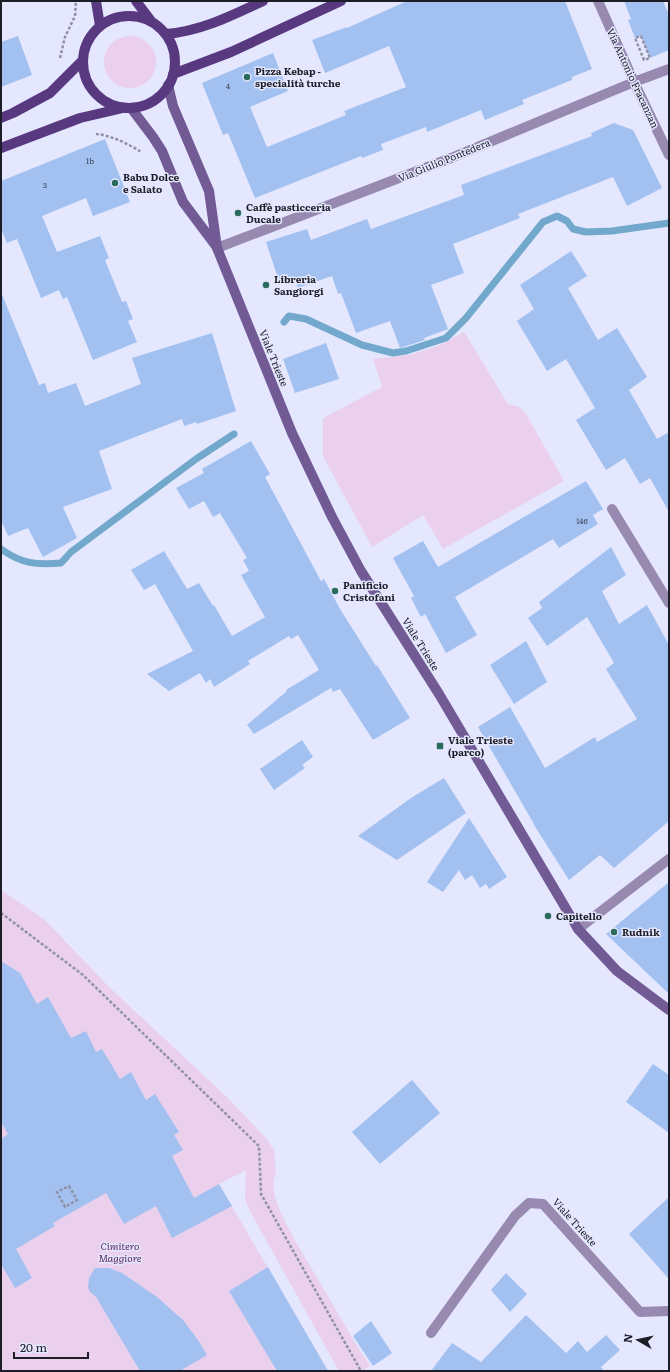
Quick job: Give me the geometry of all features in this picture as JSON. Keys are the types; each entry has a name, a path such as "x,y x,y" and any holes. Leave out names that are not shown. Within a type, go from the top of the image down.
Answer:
{"main road":[{"path":"96,1 100,26"},
{"path":"1,148 80,118 146,105 158,97 168,85 173,74 175,64 174,53 166,34 151,21 136,1"},
{"path":"166,34 181,33 218,22 263,1"},
{"path":"173,74 231,52 341,1"},
{"path":"128,108 113,105 103,100 94,92 84,71 82,60 85,47 91,35 100,26 112,19 125,16 139,16 151,21"},
{"path":"1,118 50,93 82,60"},
{"name":"Viale Trieste","path":"168,85 173,106 209,191 217,248 292,433 332,517 361,571 440,694 578,929 617,972 669,1010"},
{"name":"Viale Trieste","path":"128,108 153,137 162,151 183,202 217,248"}],"street":[{"name":"Via Antonio Fracanzan","path":"598,1 634,82 669,155"},
{"name":"Via Giulio Pontedera","path":"217,248 451,158 634,82 669,70"},
{"path":"612,508 669,604"},
{"path":"578,929 669,859"},
{"name":"Viale Trieste","path":"431,1333 515,1216 529,1203 543,1204 640,1312 669,1311"}],"path":[{"path":"59,60 65,37 75,16 76,1"},
{"path":"641,36 650,58 644,60 635,38 641,36"},
{"path":"91,135 102,134 130,145 143,154"},
{"path":"1,913 83,975 259,1146 261,1194 361,1371"},
{"path":"69,1186 77,1200 65,1207 57,1192 69,1186"}],"green space":[{"path":"130,36 140,38 148,44 154,52 156,62 154,72 148,80 140,86 130,88 120,86 112,80 106,72 104,62 106,52 112,44 120,38"},
{"path":"464,332 508,404 519,407 525,412 564,481 443,549 423,515 372,547 323,456 323,418 382,387 373,359 409,355 438,346"},
{"name":"Cimitero Maggiore","path":"1,890 45,920 109,987 229,1099 266,1138 274,1150 276,1170 273,1186 280,1211 292,1235 370,1366 362,1371 339,1371 251,1213 245,1200 246,1170 219,1184 328,1371 1,1371"}],"building":[{"path":"407,1 565,1 592,69 572,77 572,80 522,100 524,104 485,120 481,110 427,132 426,127 381,144 383,150 362,158 361,156 255,198 228,133 223,135 202,83 273,53 288,91 250,107 267,147 346,115 344,111 406,87 389,46 325,73 312,40 347,28"},
{"path":"624,1 663,1 669,15 669,50 650,58 641,36 635,38 628,20 631,19"},
{"path":"18,36 32,75 1,87 1,42"},
{"path":"614,123 633,130 662,188 627,206 613,177 518,214 520,218 453,244 464,273 431,285 448,329 424,338 425,340 400,348 390,321 356,333 341,293 338,294 332,276 298,288 295,279 280,284 266,242 307,229 311,240 367,219 371,229 464,195 461,185 592,136 591,133"},
{"path":"105,139 130,202 93,216 86,198 42,216 57,252 100,236 109,258 105,260 122,302 126,301 133,319 128,321 137,342 93,360 67,297 63,299 59,290 41,298 17,239 7,243 1,228 1,181"},
{"path":"571,251 587,276 568,288 598,340 617,328 647,377 629,390 657,439 669,432 669,512 650,478 640,484 625,458 606,470 576,420 595,408 566,359 547,371 517,321 534,309 520,285"},
{"path":"1,292 39,385 45,383 48,393 76,383 85,406 141,384 132,358 212,333 236,411 197,424 196,422 184,426 182,419 99,451 112,489 63,507 77,538 43,557 28,528 8,536 1,520"},
{"path":"326,343 339,379 295,393 283,359"},
{"path":"251,441 270,474 265,477 321,581 324,579 340,609 410,718 373,740 340,689 333,692 331,688 254,734 247,725 287,691 286,690 319,670 298,635 291,639 289,636 248,661 250,664 214,687 210,679 206,683 200,673 169,691 147,674 193,651 155,584 144,590 131,570 164,551 187,589 199,583 232,636 265,617 241,575 249,571 243,560 247,558 220,513 213,517 204,501 189,509 176,488 204,473 202,469"},
{"path":"586,481 603,509 593,515 598,524 559,548 553,539 455,597 477,635 446,653 425,614 421,617 411,598 414,596 393,558 423,541 438,567"},
{"path":"611,547 626,575 602,591 619,624 647,605 669,645 669,821 614,868 600,855 569,880 534,825 478,727 510,707 545,768 595,737 597,742 637,719 606,669 614,663 587,617 547,646 528,618 542,608 539,602"},
{"path":"526,641 547,682 514,704 490,665"},
{"path":"302,740 313,757 302,765 305,768 274,790 260,769"},
{"path":"444,778 466,813 397,860 358,836 411,798"},
{"path":"469,818 507,877 489,889 486,884 480,888 472,875 465,880 459,870 443,892 427,882"},
{"path":"669,882 669,994 606,934"},
{"path":"1,961 20,973 37,1004 48,997 71,1038 86,1031 96,1052 102,1049 120,1079 131,1072 146,1100 155,1094 179,1132 174,1135 183,1150 172,1156 194,1198 219,1184 232,1206 172,1238 156,1206 124,1224 106,1193 53,1223 55,1226 16,1249 32,1278 15,1288 1,1264 1,1139 8,1134 1,1122"},
{"path":"653,1064 669,1075 669,1133 626,1102"},
{"path":"412,1080 440,1113 380,1164 352,1132"},
{"path":"669,1197 669,1279 629,1234"},
{"path":"268,1267 328,1371 277,1371 229,1291"},
{"path":"95,1268 109,1268 122,1273 157,1297 183,1320 207,1355 180,1371 140,1371 96,1297 88,1288 89,1278"},
{"path":"506,1273 527,1294 510,1312 491,1290"},
{"path":"526,1315 566,1353 578,1341 587,1352 606,1335 620,1350 601,1367 604,1371 431,1371 452,1343 481,1362"},
{"path":"371,1321 392,1353 373,1366 353,1336"}],"waterway":[{"path":"284,322 289,316 306,319 362,345 393,353 406,351 446,338 466,318 543,222 557,216 567,221 573,229 586,232 612,231 669,223"},
{"path":"1,549 23,561 44,564 61,563 71,552 196,459 234,434"}],"place":[{"name":"Pizza Kebap - specialità turche","path":"247,77"},
{"name":"Babu Dolce e Salato","path":"115,183"},
{"name":"Caffè pasticceria Ducale","path":"238,213"},
{"name":"Libreria Sangiorgi","path":"266,285"},
{"name":"Panificio Cristofani","path":"335,591"},
{"name":"Viale Trieste (parco)","path":"440,746"},
{"name":"Capitello","path":"548,916"},
{"name":"Rudnik","path":"614,932"}]}
